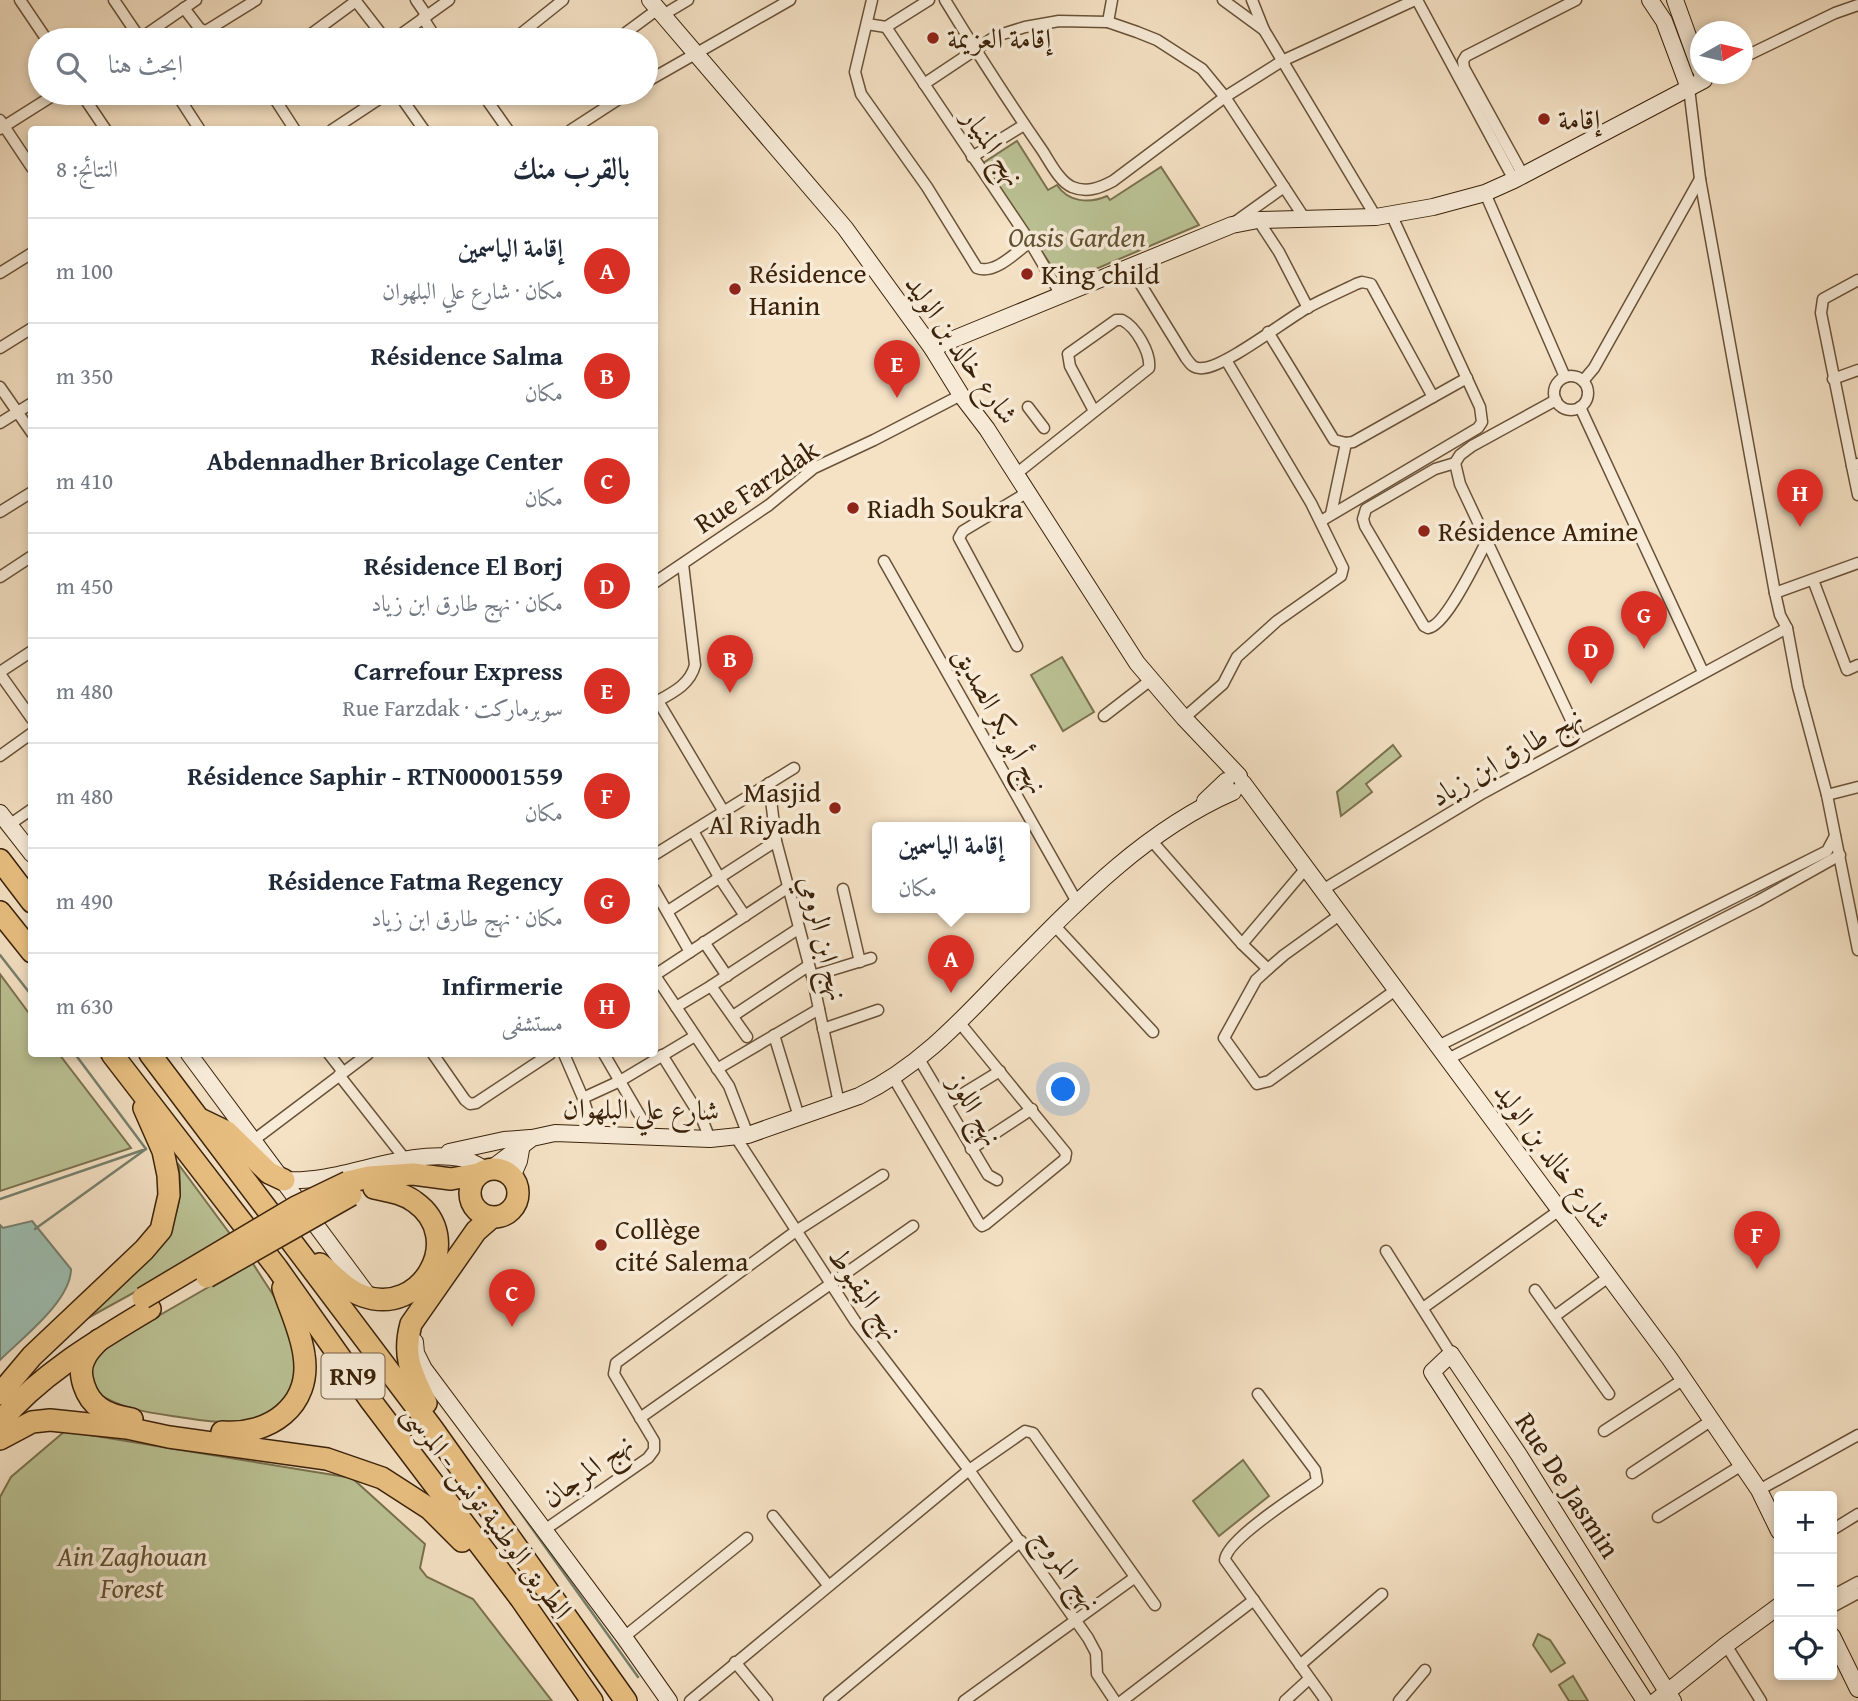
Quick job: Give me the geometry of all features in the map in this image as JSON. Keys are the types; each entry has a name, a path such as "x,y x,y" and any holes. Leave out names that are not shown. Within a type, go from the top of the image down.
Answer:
{"highway":[{"path":"0,860 28,897"},
{"path":"0,912 28,947"},
{"name":"الطريق الوطنية تونس - المرسى","path":"114,1057 277,1268 371,1401 521,1600 592,1701"},
{"name":"الطريق الوطنية تونس - المرسى","path":"152,1057 432,1428 626,1701"},
{"path":"0,1395 32,1356 144,1250 160,1230 169,1195 167,1164 135,1083"},
{"path":"198,1118 228,1132 269,1173 284,1180"},
{"path":"0,1422 47,1377 147,1303 296,1207 350,1189 369,1177 413,1174 452,1179 485,1171 506,1172 517,1185 518,1195 509,1211 501,1216 483,1214 475,1208 471,1200 472,1182 485,1171"},
{"path":"374,1188 383,1185 416,1185 447,1191 471,1200"},
{"path":"294,1243 352,1291 370,1298 398,1297 418,1286 431,1272 437,1253 437,1239 426,1213 416,1202 404,1195 374,1188 350,1189"},
{"path":"432,1428 426,1401 413,1378 408,1360 411,1325 476,1231 492,1217"},
{"path":"99,1340 84,1359 83,1383 95,1404 109,1413 164,1426 226,1433 249,1432 272,1424 280,1419 297,1395 305,1366 301,1338 277,1268"},
{"path":"0,1395 88,1332 147,1303"},
{"path":"0,1439 32,1422 50,1420 241,1445 299,1457 327,1459 357,1468 382,1478 430,1509 521,1600"}],"street":[{"path":"20,0 39,28"},
{"path":"114,0 132,28"},
{"path":"156,28 196,0"},
{"path":"211,28 256,0"},
{"path":"319,28 356,0 377,28"},
{"path":"416,0 431,28"},
{"path":"410,28 449,0"},
{"path":"528,28 564,0"},
{"path":"632,28 657,8 688,0"},
{"path":"658,75 790,0"},
{"path":"872,0 855,72 861,94 927,187 977,268 984,271 993,269 1030,242"},
{"path":"867,24 886,27 929,0"},
{"path":"945,0 1024,125 1055,170 1070,186 1092,190 1102,187 1225,97 1282,61 1416,0 1519,178"},
{"path":"1108,22 1112,0"},
{"path":"1223,0 1264,30"},
{"path":"1252,0 1264,30 1282,61 1383,216 1467,379 1482,414 1482,422 1478,428 1321,521"},
{"path":"1519,178 1464,68 1463,61 1466,56 1576,0"},
{"path":"1650,0 1664,21 1689,88 1700,179 1775,593 1780,615 1787,628 1798,687 1827,795 1858,950"},
{"path":"1831,0 1835,13"},
{"path":"1677,1 1690,35"},
{"path":"1753,53 1835,13 1858,5"},
{"path":"184,8 199,28"},
{"name":"شارع خالد بن الوليد","path":"657,8 845,228 932,348 1110,622 1152,679 1208,744 1233,784 1258,800 1270,820 1561,1209 1713,1420 1759,1490 1774,1521"},
{"path":"924,84 996,36 1059,21 1108,22 1157,40 1202,69 1225,97 1305,219"},
{"name":"نهج المنيار","path":"886,27 1030,242 1061,295"},
{"path":"932,348 1232,225 1258,220 1383,216 1485,193 1519,178 1694,84"},
{"path":"28,162 1,125 36,105"},
{"path":"90,105 103,126"},
{"path":"184,105 197,126"},
{"path":"279,105 292,126"},
{"path":"341,126 370,105"},
{"path":"406,105 421,126"},
{"path":"490,105 505,126"},
{"path":"577,126 610,105"},
{"path":"972,157 1024,125"},
{"path":"1583,381 1594,368 1700,179"},
{"path":"1232,225 1284,187"},
{"path":"1485,193 1565,377"},
{"path":"1258,220 1279,252 1308,308"},
{"path":"1,270 28,255"},
{"path":"1130,267 1192,366 1200,369 1226,360 1308,308 1356,284 1371,284 1433,397"},
{"path":"1858,281 1823,299 1821,304 1833,379 1855,465 1858,495"},
{"path":"1016,474 1149,368 1149,357 1131,327 1122,320 1116,320 1068,354 1070,366 1094,411"},
{"path":"0,348 28,330"},
{"path":"1268,332 1335,440 1346,443 1353,442 1467,379"},
{"path":"1184,718 1223,684 1237,657 1278,621 1341,576 1343,568 1321,521 1226,360"},
{"path":"1833,379 1858,370"},
{"path":"1574,376 1583,381 1588,395 1580,407 1569,410 1559,405 1554,390 1556,384 1565,377 1574,376"},
{"path":"0,387 28,427"},
{"name":"Rue Farzdak","path":"658,580 769,505 814,468 961,395"},
{"path":"1487,541 1444,616 1433,628 1427,628 1363,519 1366,509 1434,469 1455,463 1460,455 1472,446 1556,400"},
{"path":"0,424 28,405"},
{"path":"1028,407 1044,428"},
{"path":"1580,407 1703,672"},
{"path":"1331,513 1346,443"},
{"path":"1455,463 1460,484 1580,739"},
{"path":"1017,646 959,538 963,531 1028,492"},
{"path":"0,512 28,494"},
{"path":"0,577 28,559"},
{"name":"نهج أبو بكر الصديق","path":"884,561 1077,902"},
{"path":"1775,593 1858,563"},
{"path":"658,701 687,682 695,665 683,564"},
{"path":"1813,580 1847,670 1858,666"},
{"name":"نهج طارق ابن زياد","path":"1324,889 1483,793 1787,628"},
{"path":"28,654 0,673 28,713"},
{"path":"1104,716 1152,679"},
{"path":"658,705 724,812"},
{"path":"0,756 28,736"},
{"path":"658,849 693,831 794,768"},
{"name":"نهج ابن الرومي","path":"769,783 776,841 810,971 839,1103"},
{"name":"شارع علي البلهوان","path":"527,1141 568,1132 653,1138 710,1139 741,1136 859,1096 919,1059 959,1023 1077,902 1151,840 1233,784"},
{"path":"1827,795 1858,787"},
{"path":"28,810 4,819 28,849"},
{"path":"693,831 745,916"},
{"path":"1443,1052 1827,851 1835,835"},
{"path":"1151,840 1242,944 1268,969"},
{"path":"668,911 776,841"},
{"path":"1443,1052 1758,901 1840,855"},
{"path":"1242,944 1307,867"},
{"path":"658,972 787,888"},
{"path":"733,1016 810,971 865,960 844,889"},
{"path":"658,895 690,952"},
{"path":"1341,914 1284,955 1256,980 1224,1038 1258,1084 1269,1081 1397,989"},
{"path":"1054,925 1153,1032"},
{"path":"676,1007 798,929"},
{"path":"704,942 727,976"},
{"name":"نهج اليقبوط","path":"658,979 729,1086 741,1136 796,1231 855,1321 969,1470"},
{"path":"711,986 747,1037"},
{"path":"658,997 666,992"},
{"path":"717,1069 819,1009"},
{"path":"823,1029 878,1010"},
{"path":"893,1077 982,1226 1065,1159 1066,1153 959,1023"},
{"path":"583,1098 620,1081 695,1035"},
{"path":"774,1035 799,1117"},
{"path":"662,1055 702,1119 710,1139"},
{"path":"192,1057 370,1298"},
{"path":"331,1057 405,1159"},
{"path":"254,1140 364,1057"},
{"path":"435,1057 470,1104 476,1103 545,1057"},
{"path":"566,1057 595,1136"},
{"path":"606,1057 653,1138"},
{"name":"نهج اللوز","path":"919,1059 971,1149 988,1175 997,1180"},
{"path":"946,1104 1000,1071"},
{"path":"971,1149 1032,1109"},
{"path":"284,1180 318,1179 504,1140 527,1141"},
{"path":"437,1155 463,1158 485,1171 527,1141"},
{"path":"512,1177 527,1141"},
{"name":"نهج المرجان","path":"543,1531 648,1458 654,1450 654,1441 614,1374 615,1363 796,1231 883,1175"},
{"path":"1423,1308 1561,1209"},
{"path":"640,1418 913,1226"},
{"name":"Rue De Jasmin","path":"1386,1251 1519,1455 1666,1698"},
{"path":"1555,1316 1610,1276"},
{"path":"1535,1290 1609,1394"},
{"name":"الطريق الوطنية تونس - المرسى","path":"423,1307 415,1340 419,1360 669,1701"},
{"name":"Rue De Jasmin","path":"1451,1353 1432,1373 1645,1701"},
{"path":"1604,1431 1684,1379"},
{"path":"1258,1394 1315,1470 1317,1481 1249,1530 1226,1552 1227,1564 1326,1701"},
{"path":"1632,1473 1713,1420"},
{"path":"690,1701 969,1470 1025,1431 1030,1430 1155,1605"},
{"path":"1759,1490 1858,1435"},
{"path":"1658,1517 1742,1465"},
{"name":"نهج المروج","path":"969,1470 1094,1649 1097,1674 1115,1701"},
{"path":"1837,1527 1858,1514"},
{"path":"773,1516 828,1585"},
{"path":"624,1637 747,1538"},
{"path":"829,1701 1021,1541"},
{"path":"964,1701 1134,1578"},
{"path":"1837,1594 1858,1582"},
{"path":"1837,1604 1858,1593"},
{"path":"1300,1665 1382,1594"},
{"path":"1122,1701 1254,1600"},
{"path":"1666,1698 1726,1644 1774,1610"},
{"path":"1726,1644 1762,1701"},
{"path":"1837,1646 1858,1689"},
{"path":"735,1662 767,1701"},
{"path":"1399,1701 1425,1670"},
{"path":"1286,1701 1309,1679"}],"green space":[{"name":"Oasis Garden","path":"1017,141 1048,190 1057,185 1067,195 1079,200 1107,196 1110,200 1161,167 1199,225 1070,280 1060,279 983,163"},
{"path":"1062,657 1094,712 1063,731 1031,675"},
{"path":"1393,745 1401,756 1366,784 1372,792 1341,816 1337,792"},
{"path":"0,974 28,1012 28,1057 61,1057 131,1148 0,1191"},
{"path":"179,1165 233,1238 86,1319 151,1250 172,1221 179,1198"},
{"path":"252,1262 283,1311 295,1342 296,1380 278,1406 255,1419 214,1422 138,1410 116,1403 95,1391 90,1364 100,1351"},
{"name":"Ain Zaghouan Forest","path":"65,1431 352,1478 425,1544 420,1568 427,1577 473,1599 552,1701 0,1701 0,1497 11,1477"},
{"path":"1243,1460 1269,1496 1219,1536 1193,1501"},
{"path":"1538,1634 1550,1640 1565,1663 1551,1672 1533,1645"},
{"path":"1573,1676 1588,1701 1569,1701 1559,1685"}],"shaded area":[{"path":"32,1221 71,1269 69,1281 63,1294 43,1319 0,1360 0,1225 3,1228"}],"waterway":[{"path":"0,955 28,991"},
{"path":"77,1057 146,1149"},
{"path":"35,1229 146,1149"},
{"path":"0,1199 143,1150"},
{"path":"496,1478 638,1677"}],"place":[{"name":"إقامة العزيمة","path":"933,38"},
{"name":"إقامة","path":"1544,119"},
{"name":"King child","path":"1027,274"},
{"name":"Résidence Hanin","path":"735,289"},
{"name":"Carrefour Express","path":"897,398"},
{"name":"Riadh Soukra","path":"853,508"},
{"name":"Infirmerie","path":"1800,527"},
{"name":"Résidence Amine","path":"1424,531"},
{"name":"Résidence Fatma Regency","path":"1644,649"},
{"name":"Résidence El Borj","path":"1591,684"},
{"name":"Résidence Salma","path":"730,693"},
{"name":"Masjid Al Riyadh","path":"835,808"},
{"name":"إقامة الياسمين","path":"951,993"},
{"name":"Collège cité Salema","path":"601,1245"},
{"name":"Résidence Saphir - RTN00001559","path":"1757,1269"},
{"name":"Abdennadher Bricolage Center","path":"512,1327"}]}
